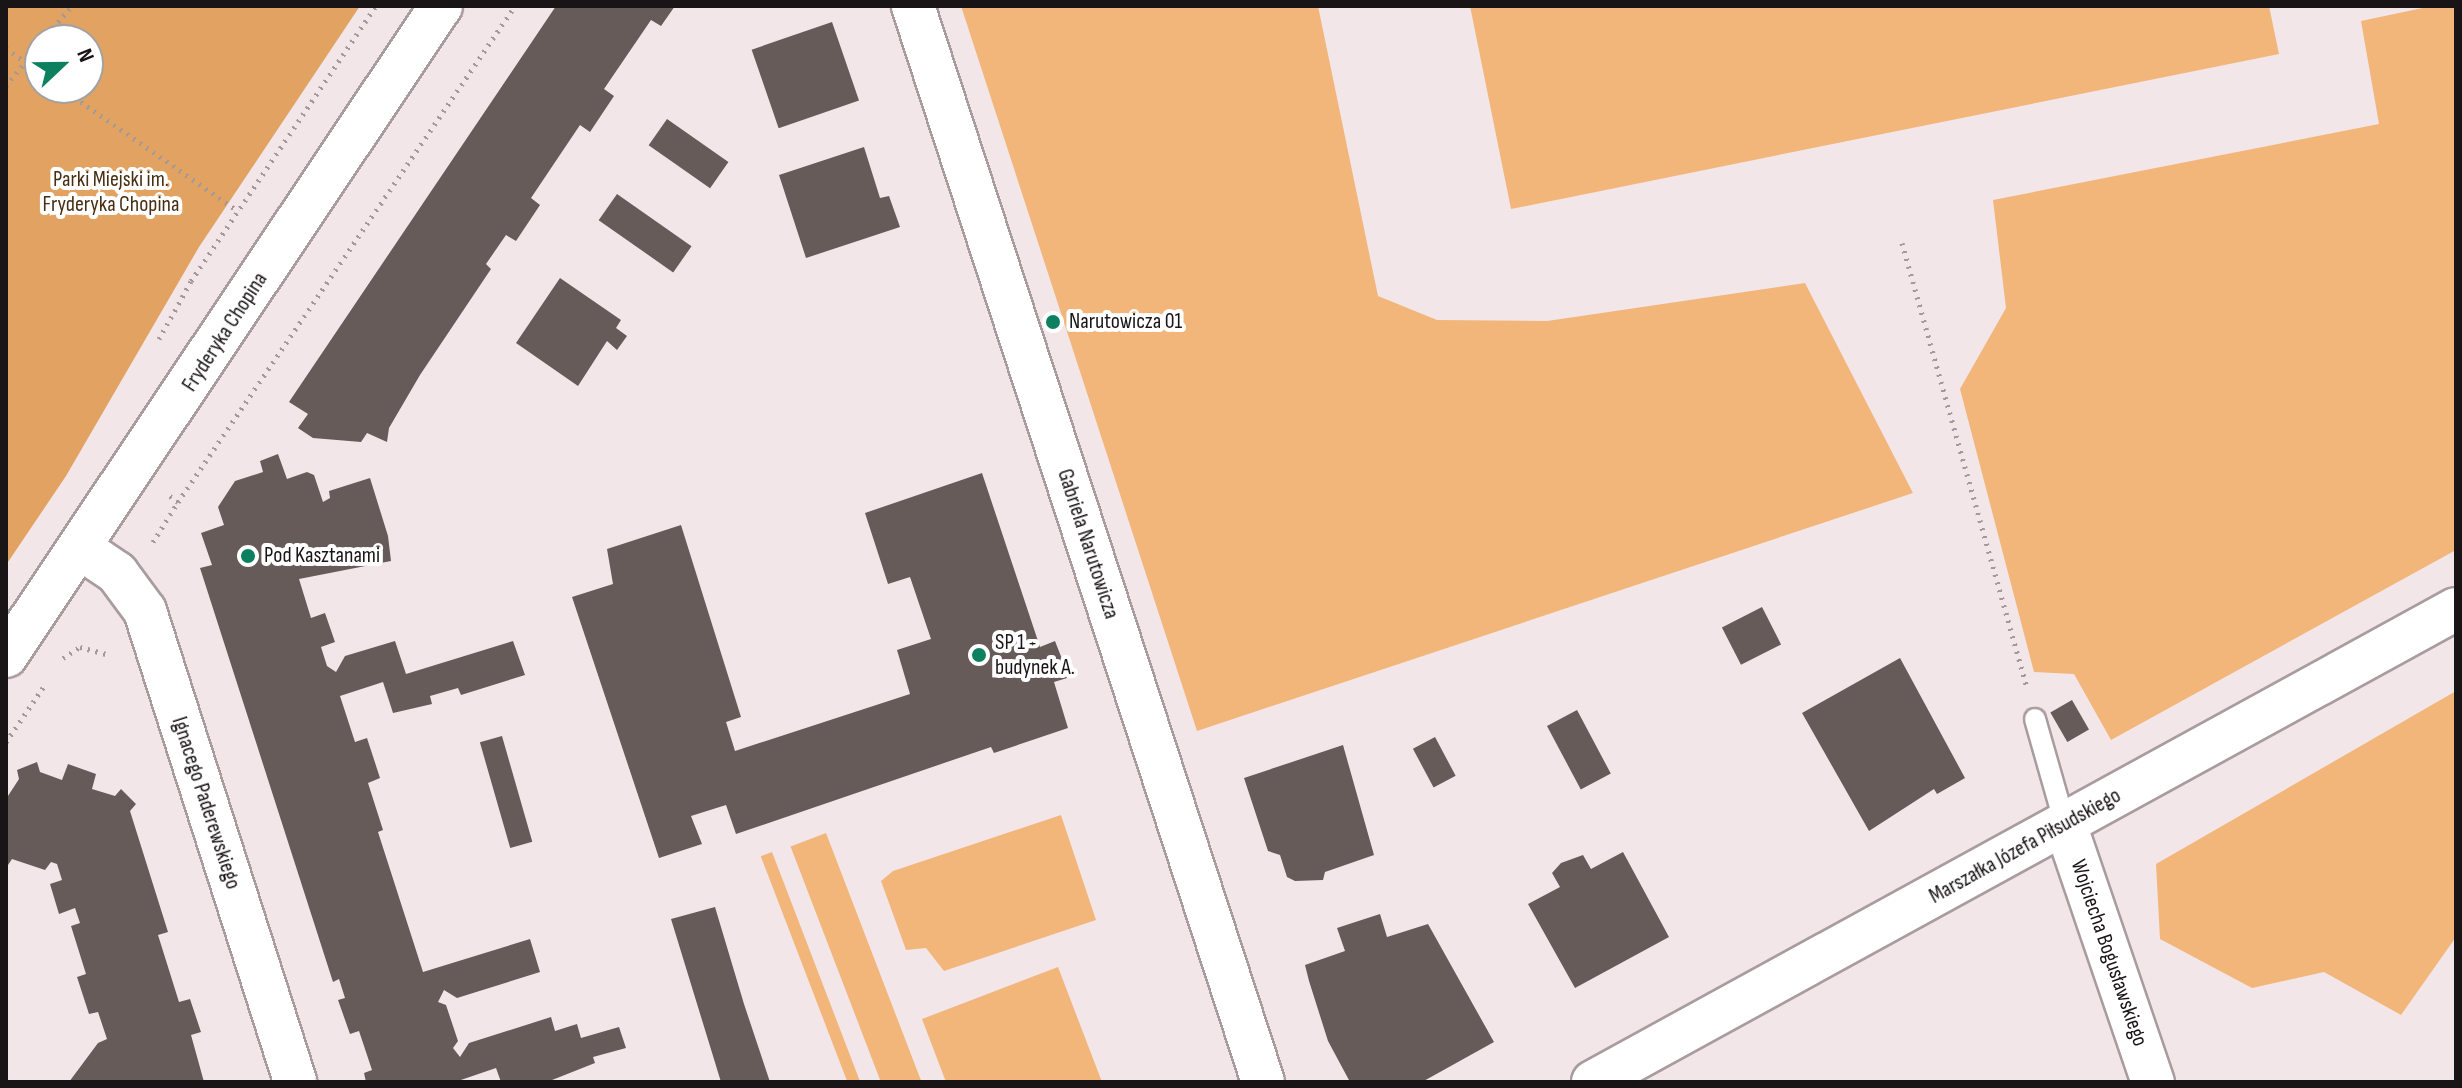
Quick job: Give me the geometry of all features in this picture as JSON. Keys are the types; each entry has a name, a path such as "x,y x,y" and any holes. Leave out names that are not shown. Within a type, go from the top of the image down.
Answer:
{"street":[{"name":"Fryderyka Chopina","path":"6,656 441,6"},
{"name":"Gabriela Narutowicza","path":"913,6 1263,1082"},
{"name":"Ignacego Paderewskiego","path":"80,548 117,573 145,611 295,1082"},
{"name":"Marszałka Józefa Piłsudskiego","path":"1593,1082 2456,609"},
{"name":"Wojciecha Bogusławskiego","path":"2065,824 2153,1082"}],"lane":[{"path":"2035,719 2065,824"}],"path":[{"path":"56,24 72,6"},
{"path":"156,345 238,211 376,6"},
{"path":"178,502 515,6"},
{"path":"6,48 24,61 6,86"},
{"path":"84,104 238,211"},
{"path":"1902,243 2035,719"}],"shaded area":[{"path":"961,6 1318,6 1378,296 1437,320 1547,321 1805,283 1913,493 1197,731"},
{"path":"1470,6 2269,6 2279,54 1511,209"},
{"path":"2432,6 2456,6 2456,550 2111,740 2074,674 2034,672 1960,389 2006,308 1993,200 2379,124 2361,21"},
{"path":"2456,691 2456,937 2401,1015 2324,972 2252,988 2160,939 2156,864"},
{"path":"1061,815 1096,920 944,971 926,948 906,950 881,881 893,871"},
{"path":"826,833 922,1082 881,1082 791,847"},
{"path":"772,852 860,1082 847,1082 761,856"},
{"path":"1058,967 1102,1082 946,1082 922,1019"}],"green space":[{"name":"Parki Miejski im. Fryderyka Chopina","path":"6,6 360,6 199,247 66,476 6,565"}],"building":[{"path":"556,6 675,6 661,26 651,20 604,89 614,96 590,132 580,125 531,198 540,205 516,241 506,235 486,264 491,269 420,375 389,428 387,442 367,433 361,442 313,438 298,428 308,414 289,402"},
{"path":"832,22 859,100 779,128 752,50"},
{"path":"667,119 728,162 710,188 649,145"},
{"path":"864,147 880,198 889,196 900,227 806,258 779,175"},
{"path":"617,194 692,246 673,272 599,220"},
{"path":"560,278 621,320 616,328 627,336 617,350 607,341 578,386 516,343"},
{"path":"278,454 287,479 307,472 314,475 323,502 330,498 329,491 370,478 388,536 391,561 299,579 311,618 325,613 335,642 321,647 327,666 336,672 345,656 395,641 406,674 513,641 525,675 461,695 458,688 430,696 432,704 393,713 383,682 340,696 355,742 367,738 380,778 368,783 383,830 378,832 423,972 530,939 540,972 457,998 444,990 438,1002 446,1005 458,1041 453,1048 460,1057 469,1043 551,1017 555,1031 577,1024 581,1038 619,1027 626,1048 593,1057 595,1063 547,1082 501,1082 496,1068 455,1082 366,1082 364,1073 372,1070 359,1031 350,1034 338,1000 345,998 339,979 333,982 200,568 212,565 201,533 224,525 218,507 235,481 263,472 260,461"},
{"name":"SP 1 - budynek A.","path":"982,473 1040,647 1055,641 1062,659 1067,678 1054,682 1068,728 994,753 991,747 736,834 726,805 691,816 702,844 659,858 572,597 613,584 607,549 681,525 741,717 726,722 735,751 910,694 897,650 931,639 910,577 888,584 865,513"},
{"path":"1762,607 1781,644 1741,665 1722,627"},
{"path":"1900,658 1965,778 1937,794 1934,789 1869,831 1802,713"},
{"path":"2072,700 2089,729 2067,742 2050,712"},
{"path":"1577,710 1611,774 1581,790 1547,726"},
{"path":"502,736 532,842 510,848 480,742"},
{"path":"1435,737 1456,776 1434,788 1413,749"},
{"path":"1343,745 1374,855 1325,872 1323,880 1295,881 1287,877 1280,855 1268,851 1244,778"},
{"path":"37,762 40,772 62,780 68,764 96,774 92,789 115,796 121,789 136,804 130,811 168,932 158,935 179,1002 190,999 201,1032 191,1035 204,1082 69,1082 98,1043 107,1039 98,1012 89,1014 77,977 86,974 71,926 80,923 75,908 59,914 50,884 62,880 57,864 51,862 45,870 12,859 6,868 6,799 19,779 17,770"},
{"path":"1623,852 1669,937 1575,988 1528,904 1560,887 1552,873 1561,863 1583,855 1591,869"},
{"path":"715,907 770,1082 721,1082 671,919"},
{"path":"1380,914 1387,937 1428,924 1494,1042 1422,1082 1350,1082 1328,1041 1305,965 1345,951 1337,928"}],"place":[{"name":"Narutowicza 01","path":"1053,322"},
{"name":"Pod Kasztanami","path":"248,556"},
{"name":"SP 1 - budynek A.","path":"979,655"}]}
